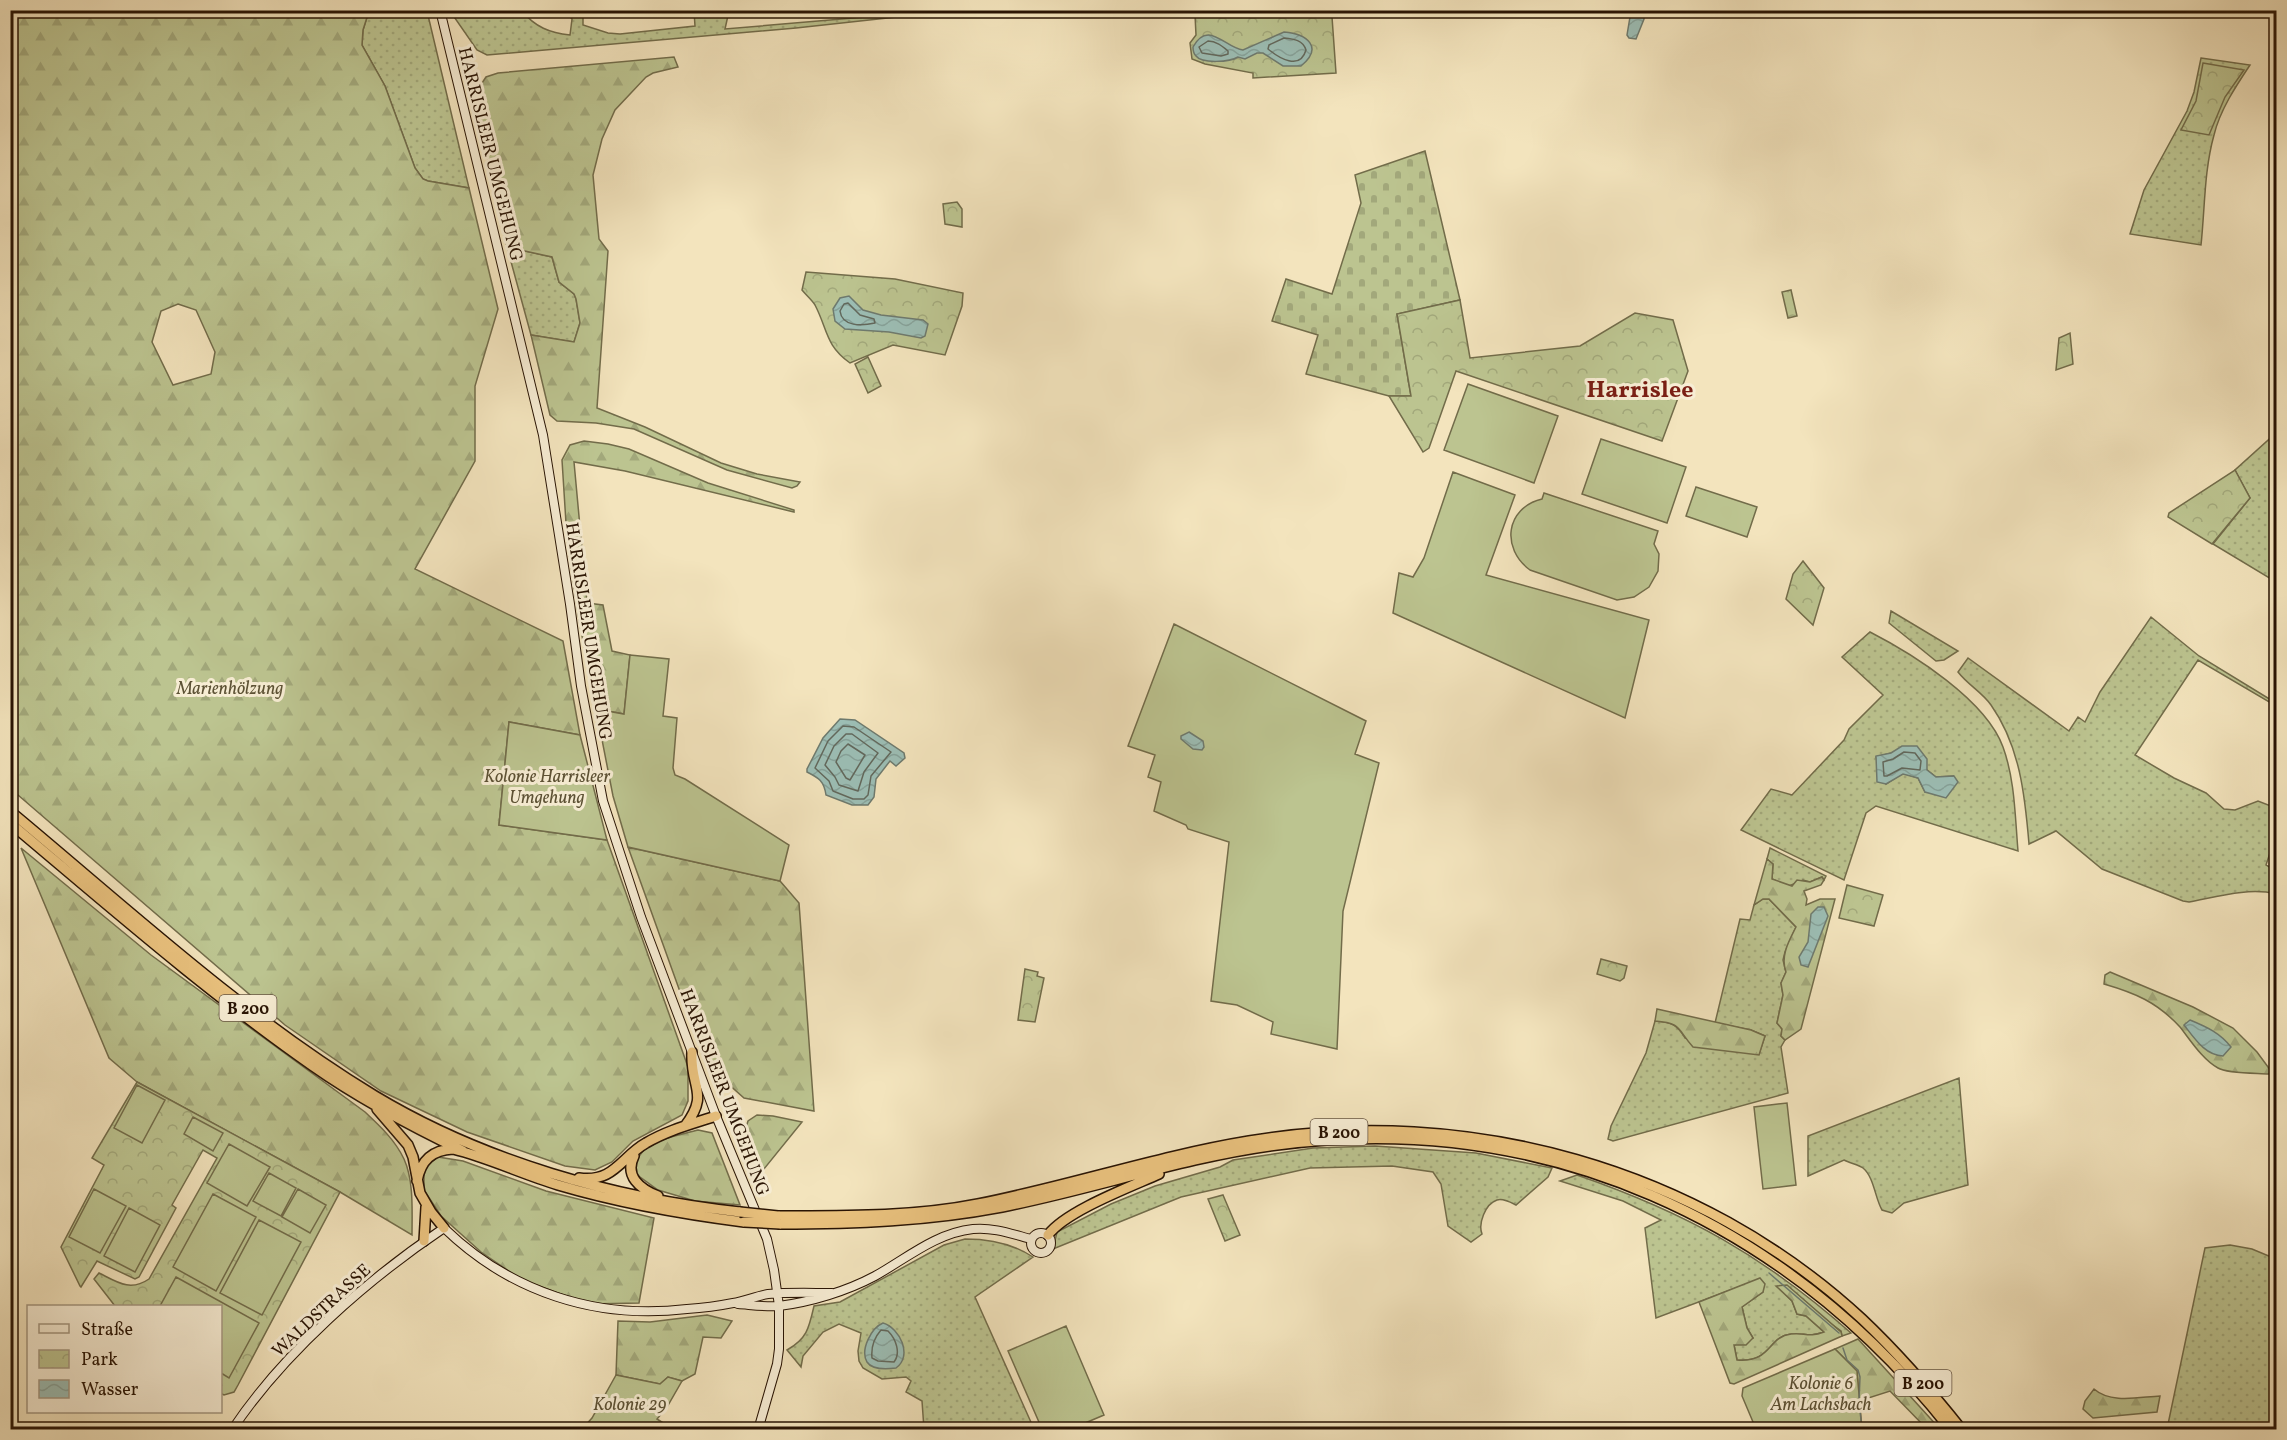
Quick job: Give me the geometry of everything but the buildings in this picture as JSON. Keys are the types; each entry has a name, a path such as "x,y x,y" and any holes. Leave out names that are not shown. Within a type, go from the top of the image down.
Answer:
{"highway":[{"name":"B 200","path":"10,811 265,1021 376,1096 480,1148 559,1175 631,1195 742,1217"},
{"name":"B 200","path":"10,823 189,972 258,1027 315,1067 408,1124 463,1151 556,1184 601,1197 677,1212 779,1220 877,1223 940,1217 1046,1198 1276,1145 1352,1139 1452,1143 1539,1158 1590,1172 1640,1190 1709,1223 1777,1263 1857,1321"},
{"path":"685,1126 696,1112 699,1100 691,1070 692,1052"},
{"path":"372,1103 408,1145 413,1157 417,1181 426,1204 444,1228"},
{"path":"559,1175 585,1179 603,1177 644,1144 685,1126 716,1116"},
{"name":"B 200","path":"779,1220 910,1212 975,1204 1202,1150 1275,1137 1386,1130 1458,1135 1514,1144 1574,1158 1638,1180 1722,1220 1781,1256 1912,1370 1962,1430"},
{"path":"417,1181 419,1170 432,1154 442,1149 463,1151"},
{"path":"636,1151 630,1163 633,1179 642,1189 685,1205"},
{"path":"1048,1235 1052,1230 1086,1209 1178,1166"},
{"path":"424,1241 426,1204"},
{"name":"B 200","path":"1878,1342 1951,1430"}],"main road":[{"name":"HARRISLEER UMGEHUNG","path":"440,10 543,435 570,604 580,686 603,801 641,917 716,1116 767,1239 778,1293 777,1364 758,1430"},
{"path":"444,1228 474,1254 514,1280 558,1299 588,1306 646,1311 687,1310 778,1293 832,1293"},
{"name":"WALDSTRASSE","path":"232,1430 256,1396 304,1345 381,1273 444,1228"},
{"path":"734,1303 779,1306 820,1298 873,1277 931,1242 950,1234 984,1229 1031,1239"},
{"path":"1038,1233 1048,1235 1051,1247 1044,1253 1034,1251 1031,1239 1038,1233"}],"green space":[{"path":"1245,10 1324,11 1332,17 1336,73 1253,78 1253,73 1205,64 1192,59 1190,43 1196,35 1195,15"},
{"name":"Marienhölzung","path":"11,11 369,11 363,30 362,45 385,86 415,168 423,179 428,181 469,188 498,309 475,386 475,461 415,569 563,641 580,735 509,722 499,825 607,840 688,1067 688,1101 682,1115 633,1141 612,1162 595,1170 565,1166 467,1132 381,1091 285,1025 11,789","holes":["178,304 196,310 215,352 211,374 173,385 152,342 161,311"]},
{"path":"369,11 427,11 469,188 428,181 423,179 415,168 385,86 362,45 363,30"},
{"path":"450,11 522,11 543,28 570,35 572,19 565,11 587,11 583,18 583,25 608,33 620,34 695,26 694,11 729,11 725,29 936,11 796,28 487,55 477,50"},
{"path":"674,57 678,67 646,77 615,110 602,139 593,175 599,239 608,251 597,408 645,427 721,463 757,474 800,482 792,488 727,470 634,429 596,423 557,421 550,415 531,335 574,342 580,323 576,299 574,294 559,282 552,257 507,247 489,167 477,97 478,89 486,77 498,73"},
{"path":"2201,58 2250,65 2224,107 2214,135 2207,176 2201,245 2130,234 2144,190 2187,111 2194,92"},
{"path":"2203,63 2244,70 2225,97 2209,135 2181,130 2196,101"},
{"path":"1425,151 1460,300 1397,314 1411,396 1389,396 1306,374 1318,335 1272,321 1286,279 1332,294 1361,203 1355,175"},
{"path":"957,202 962,209 962,227 945,224 943,204"},
{"path":"507,247 552,257 559,282 574,294 576,299 580,323 574,342 531,335"},
{"path":"806,272 895,279 963,293 962,306 945,355 893,345 850,363 831,343 815,305 802,290"},
{"path":"1791,290 1797,316 1788,318 1782,292"},
{"path":"1460,300 1470,358 1580,346 1635,313 1673,320 1688,371 1662,441 1456,371 1429,448 1423,452 1389,396 1411,396 1397,314"},
{"path":"2070,333 2073,364 2056,370 2059,338"},
{"path":"868,357 881,386 868,393 855,364"},
{"path":"1468,384 1558,416 1534,483 1444,450"},
{"path":"2276,433 2276,582 2213,544 2250,498 2235,470"},
{"path":"1601,439 1686,467 1667,523 1582,494"},
{"path":"584,441 629,449 708,483 794,510 794,512 625,471 574,462 587,603 603,605 612,651 630,655 624,714 596,709 567,539 562,460 570,445"},
{"path":"2235,470 2250,498 2212,544 2168,517 2169,513"},
{"path":"1453,472 1515,495 1486,575 1649,620 1625,718 1393,613 1399,573 1413,577 1424,558"},
{"path":"1696,487 1757,507 1747,537 1686,516"},
{"path":"1544,493 1658,531 1654,544 1659,554 1658,571 1649,587 1634,597 1617,600 1530,570 1514,551 1511,530 1520,511 1542,499"},
{"path":"1803,561 1824,588 1813,625 1786,599 1793,574"},
{"path":"1891,611 1958,651 1944,660 1936,661 1889,623"},
{"path":"2151,617 2199,656 2276,703 2276,706 2198,660 2135,755 2174,778 2206,793 2224,809 2235,810 2258,801 2276,808 2276,835 2266,865 2276,871 2276,894 2244,892 2189,902 2183,901 2102,869 2056,831 2029,844 2023,790 2009,737 1991,705 1958,672 1968,658 2069,731 2078,717 2085,722 2100,692"},
{"path":"1174,624 1366,721 1355,754 1379,763 1343,911 1337,1049 1271,1034 1273,1022 1237,1005 1211,1001 1229,842 1188,829 1186,825 1154,811 1161,782 1148,777 1155,755 1128,746"},
{"path":"1870,632 1907,653 1946,680 1981,712 1994,729 2007,760 2014,798 2018,851 1876,806 1866,813 1844,880 1741,830 1771,789 1792,795 1844,740 1849,729 1883,695 1842,657","holes":["1891,753 1927,770 1936,777 1954,776 1925,792 1918,778 1903,773 1886,784 1876,757"]},
{"path":"630,655 669,659 663,716 677,718 673,768 675,775 685,779 789,845 780,881 628,847 613,796 596,709 624,714"},
{"name":"Kolonie Harrisleer Umgehung","path":"509,722 580,735 607,840 499,825"},
{"path":"628,847 780,881 799,903 814,1111 744,1098 706,1064"},
{"path":"21,848 151,955 365,1112 387,1134 404,1159 412,1196 412,1235 340,1192 137,1082 109,1058"},
{"path":"1770,848 1826,876 1824,880 1822,877 1810,882 1803,880 1789,886 1772,879 1773,864 1767,859"},
{"path":"1767,859 1773,864 1772,879 1792,886 1797,880 1810,882 1822,877 1824,880 1821,885 1804,891 1807,899 1806,905 1820,899 1835,899 1801,1029 1785,1040 1781,1036 1782,1029 1777,1023 1783,995 1781,983 1786,972 1785,954 1796,927 1769,899 1763,899 1754,905"},
{"path":"1847,885 1883,895 1874,926 1839,918"},
{"path":"1763,899 1769,899 1796,927 1783,960 1786,972 1781,983 1783,995 1777,1023 1782,1029 1781,1036 1785,1040 1781,1047 1788,1093 1613,1141 1608,1139 1611,1126 1646,1053 1655,1021 1673,1025 1685,1038 1759,1054 1765,1036 1751,1030 1715,1023 1740,919 1750,920 1754,905"},
{"path":"1601,959 1627,966 1624,978 1620,981 1597,974"},
{"path":"1025,969 1038,972 1037,976 1044,978 1035,1022 1018,1020"},
{"path":"2110,972 2193,1007 2233,1028 2257,1052 2271,1071 2269,1074 2243,1073 2223,1070 2213,1065 2163,1011 2136,995 2104,984 2105,975"},
{"path":"1657,1009 1751,1030 1765,1036 1759,1055 1693,1047 1675,1025 1655,1021"},
{"path":"1959,1078 1968,1185 1904,1203 1892,1213 1882,1210 1870,1177 1859,1166 1844,1160 1808,1176 1808,1136"},
{"path":"137,1082 340,1192 234,1392 222,1394 222,1305 114,1305 94,1279 99,1273 124,1284 136,1285 149,1279 217,1158 203,1150 172,1205 176,1208 139,1277 135,1279 97,1261 81,1287 61,1247 104,1165 92,1158"},
{"path":"137,1085 165,1100 142,1143 114,1128"},
{"path":"1787,1103 1796,1185 1763,1189 1754,1107"},
{"path":"757,1115 802,1122 755,1180 740,1147 748,1121"},
{"path":"193,1117 223,1133 213,1151 184,1134"},
{"path":"698,1130 712,1133 740,1205 695,1201 658,1190 636,1174 636,1163 640,1154 647,1147 666,1138"},
{"path":"229,1144 270,1167 247,1206 207,1183"},
{"path":"1375,1146 1476,1153 1552,1168 1548,1177 1516,1205 1502,1200 1493,1202 1484,1215 1481,1225 1482,1234 1471,1242 1448,1226 1441,1184 1433,1172 1392,1166 1310,1168 1181,1197 1053,1249 1057,1232 1111,1204 1155,1186 1220,1167 1233,1160 1313,1148"},
{"path":"438,1157 463,1161 546,1191 654,1218 639,1303 589,1304 522,1280 481,1252 441,1216 424,1190 424,1168"},
{"path":"269,1173 296,1188 281,1216 253,1201"},
{"path":"1577,1175 1654,1205 1723,1239 1787,1281 1851,1333 1842,1336 1841,1331 1777,1286 1792,1301 1797,1314 1806,1316 1824,1332 1814,1335 1783,1336 1757,1358 1737,1360 1734,1345 1753,1338 1747,1328 1742,1307 1763,1292 1760,1279 1656,1318 1645,1228 1661,1220 1623,1201 1560,1181"},
{"path":"94,1189 126,1206 100,1253 69,1237"},
{"path":"298,1189 326,1205 310,1233 282,1217"},
{"path":"213,1194 256,1217 216,1291 173,1267"},
{"path":"1223,1195 1240,1235 1225,1241 1208,1199"},
{"path":"129,1208 160,1225 135,1272 104,1256"},
{"path":"259,1220 301,1242 262,1315 220,1293"},
{"path":"965,1239 1000,1243 1017,1248 1033,1257 975,1297 1034,1429 924,1429 922,1401 906,1392 911,1381 906,1377 882,1379 863,1368 859,1361 858,1351 861,1333 839,1324 823,1332 803,1356 801,1367 787,1350 803,1337 814,1306 840,1302 944,1245"},
{"path":"2230,1245 2252,1249 2276,1259 2276,1429 2167,1429 2205,1248"},
{"path":"176,1277 259,1323 229,1378 222,1374 222,1305 161,1305"},
{"path":"1760,1278 1765,1284 1763,1292 1742,1307 1747,1328 1753,1338 1746,1345 1734,1345 1737,1360 1757,1358 1783,1336 1814,1335 1824,1332 1806,1316 1797,1314 1792,1301 1776,1286 1787,1285 1841,1332 1842,1336 1734,1384 1730,1383 1699,1302"},
{"path":"707,1315 732,1321 721,1338 703,1337 695,1374 682,1381 668,1377 660,1384 616,1375 618,1321 650,1322"},
{"path":"1066,1326 1104,1415 1071,1429 1042,1429 1008,1351"},
{"path":"1858,1339 1940,1429 1927,1429 1890,1391 1859,1401 1857,1371 1835,1349"},
{"name":"Kolonie 6 Am Lachsbach","path":"1835,1349 1857,1371 1862,1429 1756,1429 1742,1396 1743,1388"},
{"name":"Kolonie 29","path":"616,1375 660,1384 668,1377 682,1381 657,1419 671,1429 582,1429 592,1418"},
{"path":"2094,1389 2101,1394 2117,1398 2160,1396 2157,1412 2093,1418 2083,1409 2085,1401"}],"water":[{"path":"1631,11 1644,11 1644,19 1636,39 1629,38 1627,35"},
{"path":"1284,32 1300,35 1312,47 1308,59 1301,66 1283,66 1263,53 1257,53 1245,59 1238,57 1223,61 1210,61 1199,59 1193,51 1199,39 1205,35 1217,37 1243,50"},
{"path":"849,296 863,310 881,315 923,320 928,324 925,336 921,338 889,332 845,329 835,321 833,309 840,298"},
{"path":"840,719 855,720 904,753 905,758 896,766 890,761 876,779 874,797 868,805 852,805 826,795 820,780 807,772 823,738"},
{"path":"1189,732 1203,741 1202,750 1193,749 1181,739 1181,736"},
{"path":"1902,746 1917,746 1927,759 1927,770 1936,777 1954,776 1958,782 1946,798 1925,792 1918,778 1903,774 1886,784 1877,782 1876,756 1891,753"},
{"path":"1818,907 1824,907 1828,916 1808,967 1801,965 1799,957 1808,942 1811,914"},
{"path":"2190,1020 2213,1031 2231,1047 2223,1056 2211,1053 2196,1041 2184,1025"},
{"path":"883,1323 895,1330 902,1343 904,1357 896,1368 869,1365 865,1357 866,1346 871,1334"}],"waterway":[{"path":"1769,1273 1839,1333"},
{"path":"1843,1348 1847,1360 1858,1370 1860,1377 1859,1401 1862,1430"}],"district":[{"name":"Harrislee","path":"1640,389"}]}
